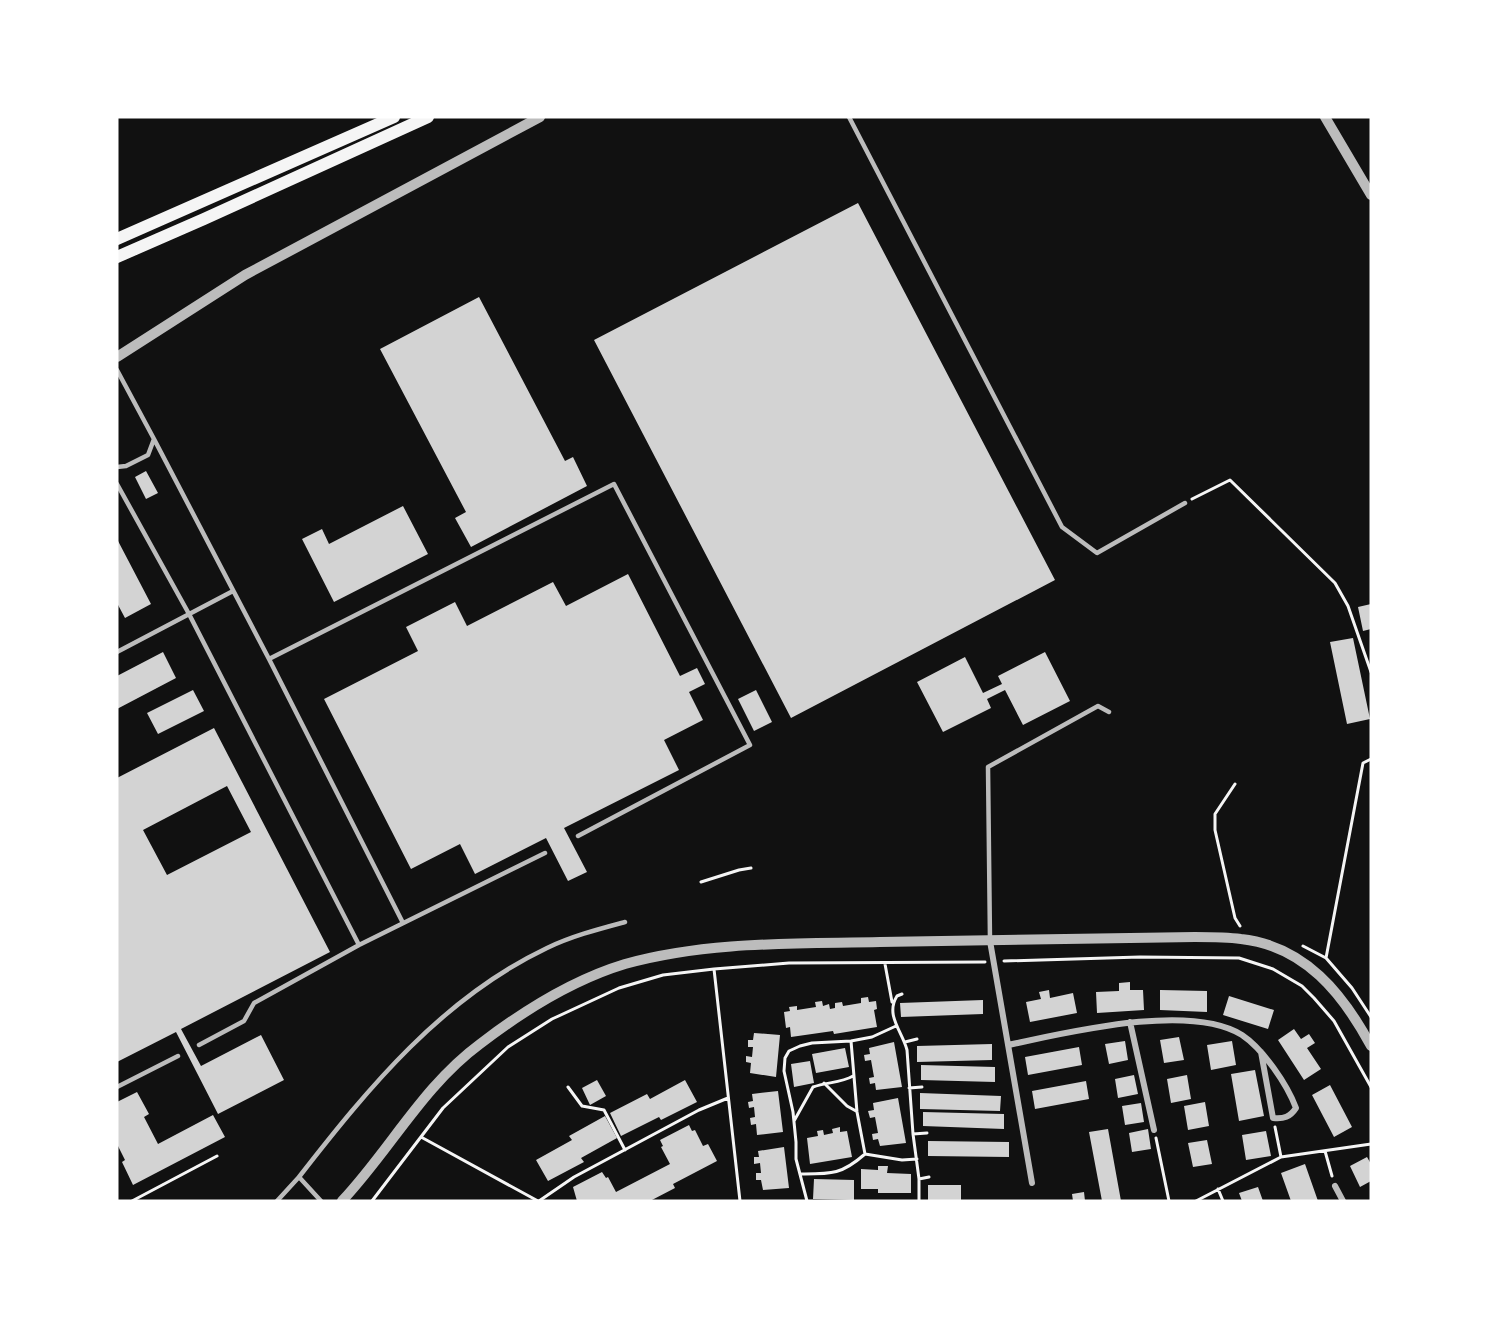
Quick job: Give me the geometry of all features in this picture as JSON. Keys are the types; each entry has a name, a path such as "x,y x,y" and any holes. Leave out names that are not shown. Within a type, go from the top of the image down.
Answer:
{"main road":[{"path":"117,239 394,117"},
{"path":"117,256 428,117"}],"street":[{"path":"117,357 246,275 540,117"},
{"path":"1325,117 1371,195"},
{"path":"342,1201 421,1101 478,1044 540,1002 601,972 675,952 770,944 1195,937 1243,939 1264,944 1299,959 1328,982 1346,1004 1371,1046"},
{"path":"990,941 1032,1183"},
{"path":"1008,1045 1130,1022 1168,1020 1217,1025 1242,1035 1261,1052 1286,1086 1296,1108 1285,1118 1273,1118 1261,1052"},
{"path":"1130,1022 1154,1130"},
{"path":"1335,1186 1343,1201"}],"lane":[{"path":"849,117 1062,527 1097,553 1185,502"},
{"path":"117,370 269,659 403,923"},
{"path":"117,467 126,466 148,455 154,439"},
{"path":"117,484 189,614 359,945"},
{"path":"269,659 614,484 750,745 578,836"},
{"path":"117,652 233,591"},
{"path":"990,941 988,767 1098,706 1109,712"},
{"path":"199,1045 244,1021 254,1003 359,945 545,853"},
{"path":"277,1201 299,1178 394,1062 426,1031 474,992 545,949 625,922"},
{"path":"117,1087 178,1056"},
{"path":"299,1178 321,1201"}],"path":[{"path":"1185,502 1230,480 1335,583 1348,606 1371,672"},
{"path":"1326,958 1363,763 1371,759"},
{"path":"1234,784 1215,814 1215,830 1235,918 1241,927 1247,930"},
{"path":"701,882 751,868"},
{"path":"372,1201 443,1108 508,1047 529,1033 619,988 663,975 714,969 789,963 994,962 1140,957 1239,958 1273,969 1302,986 1334,1021 1371,1087"},
{"path":"885,963 896,1026 905,1042 919,1179 919,1201"},
{"path":"714,969 740,1201"},
{"path":"892,1004 897,996 902,994"},
{"path":"807,1201 796,1159 794,1121 784,1071 785,1058 789,1052 812,1043 851,1041 872,1036 896,1026"},
{"path":"905,1042 917,1039"},
{"path":"851,1041 857,1112 865,1154"},
{"path":"794,1121 813,1087 824,1083 845,1081 853,1076"},
{"path":"824,1083 847,1106 857,1112"},
{"path":"568,1087 582,1106 604,1110 625,1150"},
{"path":"909,1088 922,1087"},
{"path":"421,1137 538,1201 574,1177 699,1110 728,1098"},
{"path":"1273,1118 1281,1157"},
{"path":"1154,1130 1169,1201"},
{"path":"913,1134 927,1133"},
{"path":"1196,1201 1281,1157 1371,1144"},
{"path":"1325,1151 1335,1186"},
{"path":"800,1174 839,1172 865,1154 917,1160"},
{"path":"132,1201 218,1156"},
{"path":"919,1179 929,1177"},
{"path":"1218,1190 1223,1201"}],"building":[{"path":"858,203 1055,580 791,718 594,340"},
{"path":"479,297 565,461 573,457 587,486 471,547 455,518 466,512 380,349"},
{"path":"146,471 158,493 146,499 135,477"},
{"path":"403,506 428,554 334,602 302,539 322,529 329,544"},
{"path":"117,539 151,604 125,618 117,603"},
{"path":"628,574 680,676 697,668 705,684 689,692 703,720 664,740 679,770 564,828 587,872 568,881 546,838 475,874 460,844 411,869 324,699 418,651 406,627 455,602 467,626 553,582 566,606"},
{"path":"1371,604 1371,629 1363,631 1358,607"},
{"path":"1353,638 1370,719 1347,724 1330,642"},
{"path":"163,652 176,678 117,709 117,676"},
{"path":"1045,652 1070,701 1023,725 1005,690 987,699 991,708 943,732 917,682 965,657 983,693 1002,684 998,676"},
{"path":"193,690 204,711 158,734 147,713"},
{"path":"756,690 772,722 754,731 738,699"},
{"path":"214,728 330,952 181,1029 201,1066 261,1035 284,1080 218,1114 176,1032 117,1062 117,778","holes":["227,786 251,832 167,875 143,830"]},
{"path":"1130,982 1130,990 1143,990 1144,1010 1097,1013 1096,992 1119,991 1119,983"},
{"path":"1049,990 1050,998 1073,993 1077,1013 1030,1022 1026,1002 1041,999 1039,992"},
{"path":"1160,990 1207,991 1207,1012 1160,1010"},
{"path":"1229,996 1274,1010 1268,1029 1223,1015"},
{"path":"868,997 869,1002 876,1001 877,1009 874,1010 877,1027 834,1034 833,1031 791,1037 790,1027 786,1028 784,1012 790,1011 789,1007 797,1006 797,1010 816,1007 815,1002 822,1001 823,1006 829,1004 830,1009 835,1008 835,1003 842,1002 843,1006 861,1003 861,998"},
{"path":"983,1000 983,1014 901,1017 900,1003"},
{"path":"1294,1029 1301,1039 1309,1034 1315,1043 1307,1048 1321,1069 1304,1080 1278,1040"},
{"path":"754,1033 780,1035 776,1077 750,1073 751,1063 746,1062 746,1056 752,1057 753,1047 748,1047 748,1040 753,1040"},
{"path":"1179,1037 1184,1060 1164,1063 1160,1040"},
{"path":"1125,1041 1128,1060 1109,1064 1105,1044"},
{"path":"1232,1041 1236,1065 1211,1070 1207,1045"},
{"path":"894,1042 902,1087 876,1090 875,1083 870,1084 869,1078 874,1077 871,1060 865,1061 864,1055 870,1054 869,1048"},
{"path":"992,1044 992,1060 917,1062 917,1046"},
{"path":"1079,1047 1082,1065 1028,1075 1025,1057"},
{"path":"845,1048 849,1067 816,1073 812,1054"},
{"path":"810,1061 814,1083 794,1087 791,1064"},
{"path":"921,1065 995,1067 995,1082 921,1080"},
{"path":"1255,1070 1264,1116 1239,1121 1231,1074"},
{"path":"1134,1075 1138,1094 1118,1098 1115,1079"},
{"path":"1187,1075 1191,1099 1171,1103 1167,1079"},
{"path":"597,1080 606,1096 590,1105 582,1088"},
{"path":"685,1080 697,1102 661,1120 659,1117 621,1136 610,1113 647,1094 650,1099"},
{"path":"1086,1081 1089,1099 1035,1109 1032,1091"},
{"path":"1330,1085 1352,1127 1334,1137 1312,1095"},
{"path":"778,1091 783,1132 757,1135 756,1124 751,1125 750,1118 755,1117 754,1107 749,1108 748,1102 753,1101 752,1094"},
{"path":"137,1092 149,1114 144,1117 158,1144 213,1115 225,1137 133,1185 122,1162 125,1160 117,1144 117,1102"},
{"path":"920,1093 1001,1096 1000,1111 920,1109"},
{"path":"898,1098 906,1143 880,1146 878,1139 873,1140 872,1134 878,1133 875,1117 870,1118 868,1111 874,1110 873,1103"},
{"path":"1205,1102 1209,1126 1188,1130 1184,1106"},
{"path":"1141,1103 1144,1122 1125,1125 1122,1106"},
{"path":"923,1112 1004,1114 1004,1129 923,1126"},
{"path":"605,1116 617,1138 581,1158 584,1162 548,1181 536,1160 572,1140 569,1136"},
{"path":"689,1125 692,1131 695,1130 703,1146 708,1144 717,1161 673,1184 675,1188 650,1201 577,1201 573,1187 602,1172 606,1178 608,1177 616,1192 670,1164 660,1140"},
{"path":"840,1127 840,1132 847,1131 852,1157 810,1164 807,1138 818,1136 817,1131 823,1130 824,1135 833,1133 832,1129"},
{"path":"1108,1129 1121,1201 1102,1201 1089,1132"},
{"path":"1148,1129 1151,1149 1132,1152 1129,1133"},
{"path":"1266,1131 1271,1156 1246,1160 1242,1135"},
{"path":"1207,1140 1212,1164 1193,1167 1188,1143"},
{"path":"928,1141 1009,1142 1009,1157 928,1156"},
{"path":"784,1147 789,1188 763,1190 761,1180 756,1180 756,1173 761,1173 760,1163 754,1164 754,1157 759,1157 758,1151"},
{"path":"1367,1157 1371,1164 1371,1181 1360,1187 1350,1166"},
{"path":"1305,1164 1318,1201 1291,1201 1281,1173"},
{"path":"878,1166 888,1166 887,1173 911,1174 911,1193 878,1193 878,1189 861,1189 861,1169 878,1170"},
{"path":"814,1179 854,1180 854,1200 813,1199"},
{"path":"928,1185 961,1185 961,1201 928,1200"},
{"path":"1258,1187 1263,1201 1242,1201 1239,1193"},
{"path":"1084,1192 1085,1201 1073,1201 1072,1194"}]}
